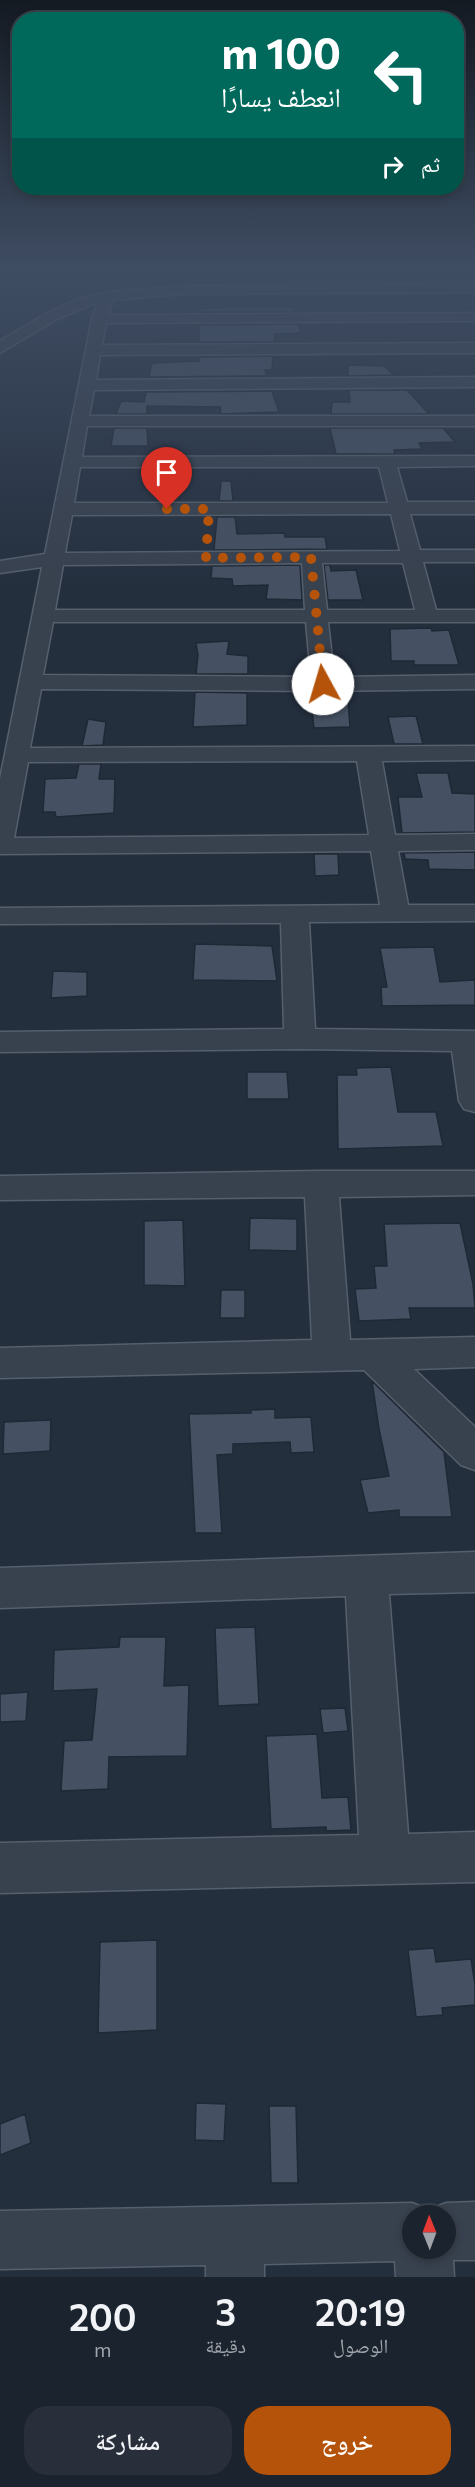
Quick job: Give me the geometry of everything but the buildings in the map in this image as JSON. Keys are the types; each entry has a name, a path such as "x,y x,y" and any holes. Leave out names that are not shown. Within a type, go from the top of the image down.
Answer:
{"street":[{"path":"88,375 0,846 475,842"},
{"path":"86,385 189,384 253,375"},
{"path":"345,375 365,383 475,382"},
{"path":"365,383 375,422"},
{"path":"186,421 189,384"},
{"path":"80,421 475,421"},
{"path":"432,422 444,462"},
{"path":"72,462 475,462"},
{"path":"387,462 397,508 413,556 427,616"},
{"path":"0,567 208,533 397,508 475,508"},
{"path":"63,509 208,533 311,557 475,556"},
{"path":"311,557 323,684"},
{"path":"43,616 475,616"},
{"path":"30,682 323,684 475,682"},
{"path":"368,753 395,913"},
{"path":"17,755 475,753"},
{"path":"0,916 475,913"},
{"path":"295,915 300,1039"},
{"path":"0,1042 300,1039 470,1041 475,1101"},
{"path":"321,1183 332,1354"},
{"path":"0,1188 475,1183"},
{"path":"0,1363 475,1352"},
{"path":"371,1353 475,1453"},
{"path":"0,1588 475,1572"},
{"path":"366,1575 385,1859"},
{"path":"0,1868 475,1857"},
{"path":"456,2232 475,2231"},
{"path":"0,2240 235,2257 402,2233"},
{"path":"424,2259 425,2277"}],"route":[{"path":"167,509 209,509 206,558 311,557 323,684"}]}
